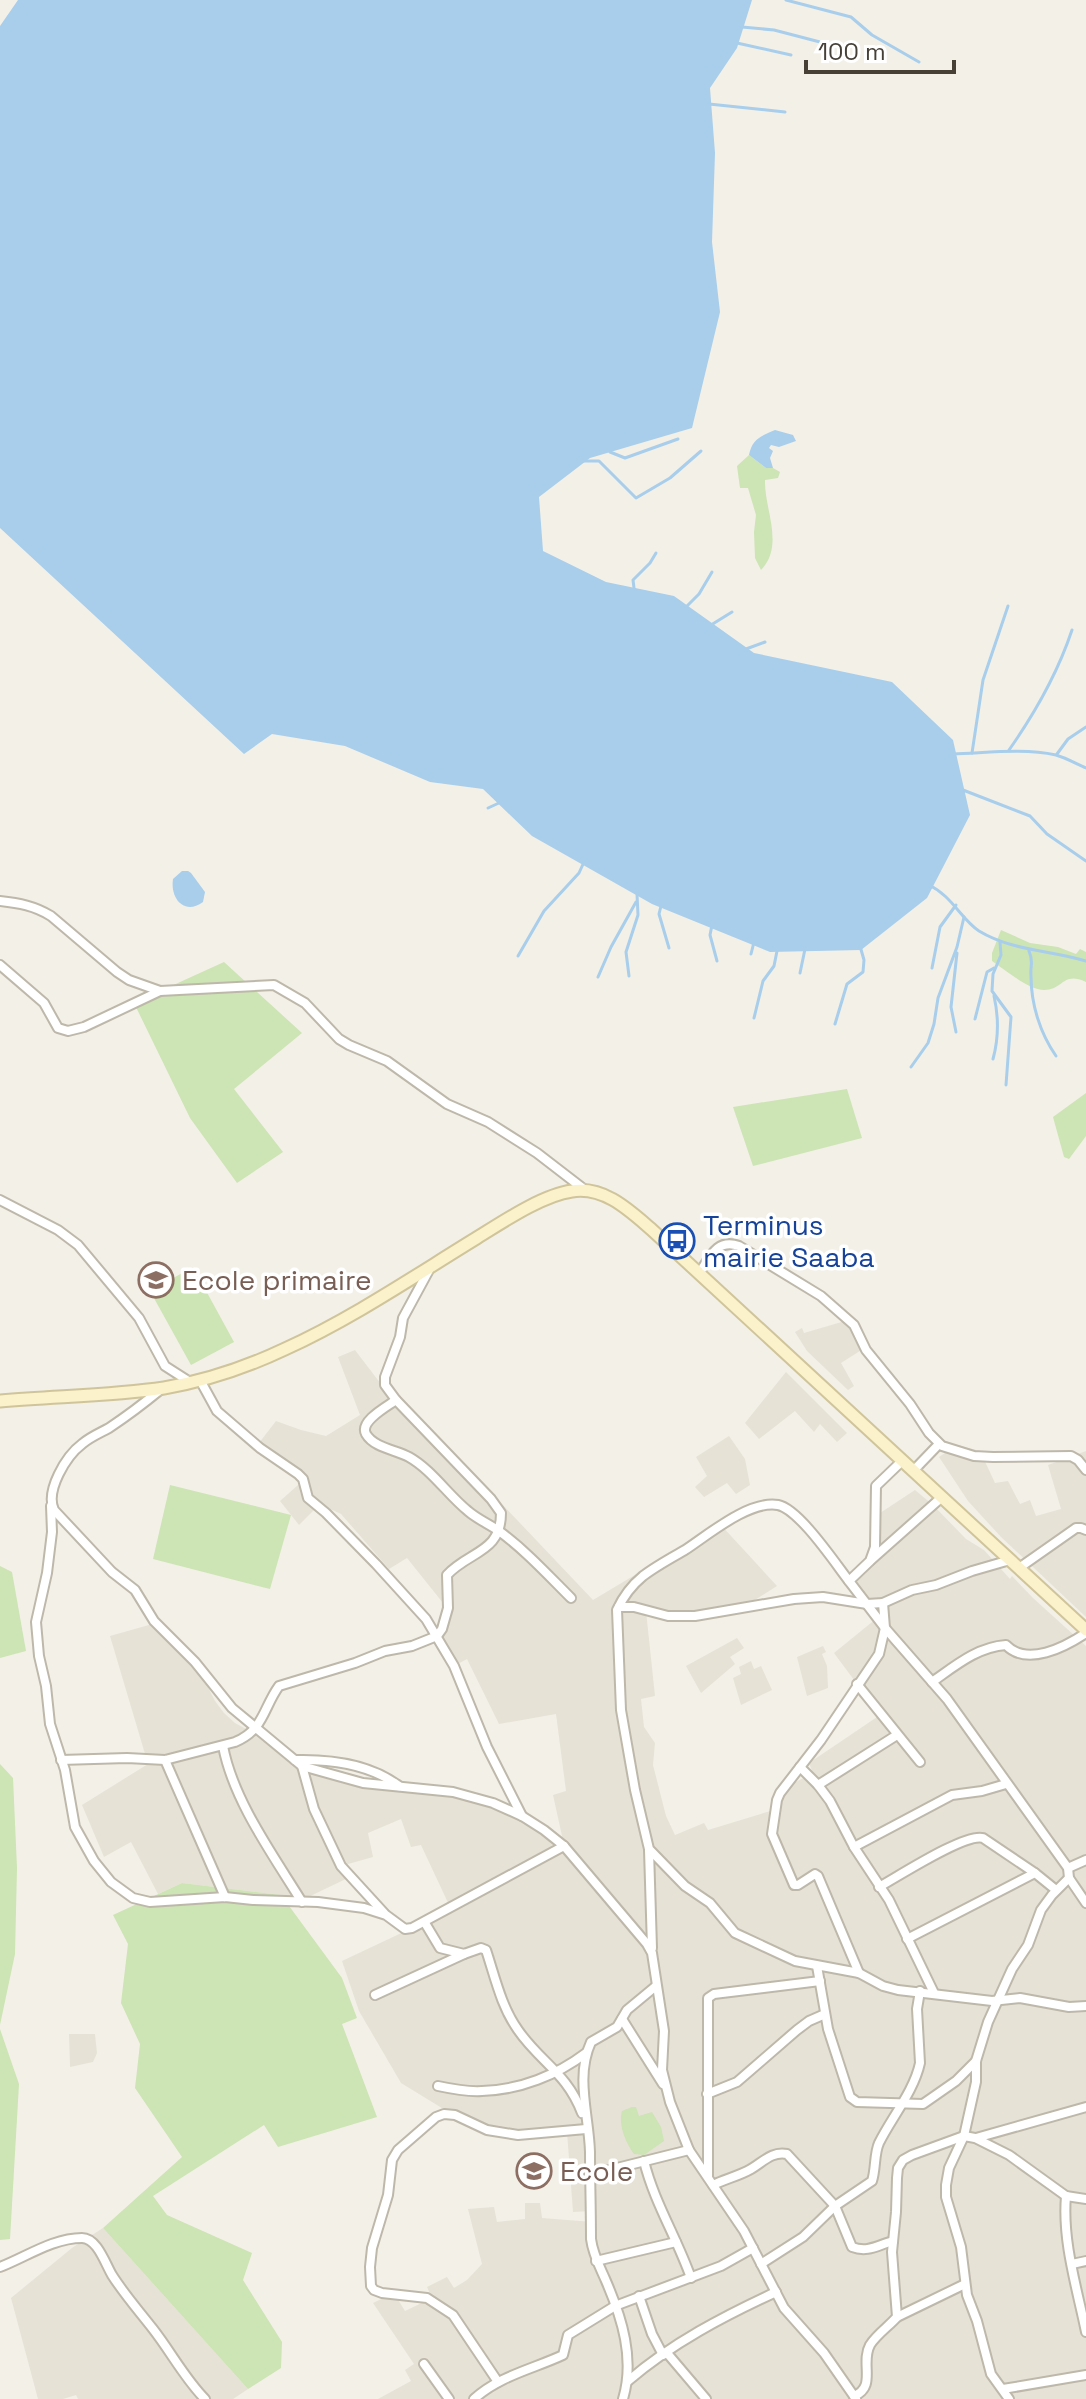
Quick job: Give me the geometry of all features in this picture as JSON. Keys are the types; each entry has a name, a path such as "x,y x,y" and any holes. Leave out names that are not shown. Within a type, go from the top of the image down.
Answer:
{"street":[{"path":"0,901 20,903 51,916 117,972 129,980 160,991"},
{"path":"0,965 40,999 54,1024 63,1030 84,1027 160,991 266,984 282,988 305,1003 339,1039 387,1061 447,1104 488,1122 537,1153 585,1190"},
{"path":"0,1401 162,1388 257,1361 297,1344 365,1306 520,1213 564,1193 585,1190 606,1195 635,1215 1086,1631 1062,1646 1029,1656 1019,1655 1006,1645 995,1647 971,1656 932,1682"},
{"path":"0,1200 58,1230 78,1245 139,1318 165,1366 195,1381 217,1411 260,1448 298,1474 303,1479 308,1498 376,1564 426,1619 454,1666 487,1747 522,1816"},
{"path":"699,1274 720,1245 727,1243 739,1246 821,1296 854,1325 866,1350 939,1444 974,1456 1071,1456 1086,1470"},
{"path":"61,1760 165,1760 223,1746 246,1737 256,1728 279,1686 437,1636 448,1608 448,1574 485,1548 500,1532 501,1513 385,1385 403,1318 432,1265"},
{"path":"162,1388 139,1408 81,1444 53,1491 47,1573 36,1622 50,1724 75,1827 94,1861 111,1882 133,1898 150,1902 225,1897 302,1902 364,1908 386,1915"},
{"path":"396,1400 366,1426 367,1436 409,1457 468,1512 500,1532 526,1554 571,1598"},
{"path":"913,1471 939,1444"},
{"path":"870,1561 876,1543 876,1486 902,1461"},
{"path":"849,1581 942,1497"},
{"path":"51,1503 84,1544 135,1590 154,1621 195,1662 232,1708 299,1763 355,1782 453,1792 493,1803 522,1816 564,1846 652,1953"},
{"path":"965,2284 897,2317 871,2344 865,2364 868,2383 855,2398 824,2353 784,2308 753,2248 689,2150 662,2070 664,2031 652,1953 649,1849 621,1710 619,1607 623,1598 642,1577 727,1521 752,1509 770,1505 788,1509 804,1522 885,1628 932,1682 1086,1903"},
{"path":"619,1607 634,1607 668,1616 695,1616 794,1599 823,1597 867,1604 883,1603 912,1590 936,1585 972,1571 1014,1564 1076,1528 1086,1530"},
{"path":"859,1973 818,1876 815,1874 794,1885 772,1834 780,1793 833,1723 879,1654 885,1628 883,1603"},
{"path":"857,1684 920,1762"},
{"path":"818,1785 897,1735"},
{"path":"223,1746 230,1775 242,1800 302,1902"},
{"path":"299,1763 320,1759 349,1764 385,1775 400,1786"},
{"path":"165,1760 225,1897"},
{"path":"299,1763 314,1809 341,1866 386,1915 405,1929 425,1923 564,1846"},
{"path":"800,1767 830,1801 854,1847 899,1919 934,1993"},
{"path":"854,1847 952,1795 1006,1784"},
{"path":"879,1887 958,1843 977,1836 1056,1890"},
{"path":"649,1849 685,1886 710,1903 735,1933 795,1961 859,1973 888,1988 992,2001 1020,1998 1069,2007 1086,2006"},
{"path":"1009,2399 991,2374 965,2284 961,2247 946,2197 949,2168 964,2136 976,2082 976,2061 988,2022 1012,1969 1028,1945 1041,1910 1068,1873 1086,1860"},
{"path":"907,1939 1035,1873"},
{"path":"425,1923 440,1948 464,1954"},
{"path":"375,1995 464,1954 481,1948 486,1950 510,2018 519,2033 570,2087 586,2126"},
{"path":"817,1966 836,2059 850,2097 860,2103 915,2105 929,2100 956,2081 976,2061"},
{"path":"710,2180 708,1998 710,1995 820,1981"},
{"path":"623,2399 628,2381 624,2334 596,2261 591,2239 590,2149 583,2066 591,2042 617,2027 627,2010 656,1986"},
{"path":"761,2264 803,2237 835,2206 872,2181 877,2146 903,2104 920,2063 917,2009 920,1991"},
{"path":"707,2094 737,2082 797,2030 825,2014"},
{"path":"622,2019 666,2089"},
{"path":"438,2086 481,2092 514,2086 558,2073 586,2053"},
{"path":"975,2138 1086,2107"},
{"path":"498,2382 453,2315 444,2308 427,2298 382,2293 371,2286 372,2248 388,2195 392,2160 411,2138 444,2114 455,2115 487,2130 518,2135 586,2126"},
{"path":"897,2317 893,2241 898,2168 903,2160 964,2136 975,2138 1009,2155 1066,2196 1086,2199"},
{"path":"589,2175 689,2150"},
{"path":"710,2180 751,2169 772,2156 787,2154 835,2206 849,2243 854,2248 876,2249 893,2241"},
{"path":"644,2161 647,2177 691,2278"},
{"path":"1066,2196 1072,2264 1086,2332"},
{"path":"0,2267 51,2245 83,2238 90,2240 121,2289 205,2399"},
{"path":"596,2261 676,2242"},
{"path":"474,2399 498,2382 563,2355 568,2335 615,2306 721,2266 753,2248"},
{"path":"1072,2264 1086,2261"},
{"path":"628,2381 710,2324 776,2292"},
{"path":"639,2296 652,2334 665,2354 706,2399"},
{"path":"424,2364 449,2399"},
{"path":"1003,2389 1086,2375"}],"shaded area":[{"path":"845,1321 863,1349 841,1363 854,1386 848,1390 807,1351 795,1332 802,1328 804,1333"},
{"path":"355,1350 384,1388 389,1385 593,1600 720,1524 777,1586 739,1610 695,1616 646,1611 655,1696 641,1699 644,1727 655,1743 653,1765 666,1816 675,1835 704,1823 708,1830 777,1809 790,1785 813,1773 809,1763 880,1715 834,1653 877,1618 853,1582 880,1546 877,1515 915,1490 1086,1646 1086,2399 378,2399 411,2381 405,2370 414,2364 373,2303 394,2293 405,2311 432,2298 427,2287 447,2277 454,2288 467,2280 482,2264 468,2209 494,2207 497,2222 525,2219 525,2203 540,2203 542,2218 593,2222 593,2211 573,2212 567,2132 541,2135 487,2130 450,2113 401,2083 359,2011 342,1961 450,1907 421,1845 411,1847 401,1819 368,1833 373,1857 341,1866 350,1877 302,1900 182,1883 158,1894 131,1842 104,1857 82,1805 148,1764 110,1636 156,1623 199,1669 215,1701 235,1723 284,1746 322,1770 493,1803 564,1845 553,1795 566,1791 556,1714 499,1724 467,1659 454,1666 438,1634 447,1608 407,1558 389,1569 341,1514 320,1504 299,1525 280,1501 306,1478 259,1443 276,1421 326,1436 360,1415 338,1357"},
{"path":"786,1372 847,1433 837,1442 820,1424 814,1432 795,1411 759,1439 745,1423"},
{"path":"729,1436 745,1459 750,1485 736,1494 727,1483 704,1497 695,1487 707,1476 696,1457"},
{"path":"957,1445 980,1451 995,1483 1008,1481 1020,1504 1030,1500 1036,1516 1061,1509 1048,1465 1086,1451 1086,1617 1001,1537 968,1501 939,1457"},
{"path":"737,1638 744,1648 730,1657 735,1664 701,1693 686,1666"},
{"path":"823,1646 828,1688 807,1696 797,1657"},
{"path":"751,1661 754,1669 761,1666 772,1690 741,1705 733,1678 741,1674 739,1667"},
{"path":"69,2034 95,2034 97,2053 93,2062 70,2067"},
{"path":"103,2228 248,2389 233,2399 78,2399 76,2395 63,2399 38,2399 11,2298 72,2248"}],"green space":[{"path":"749,455 766,468 780,472 778,478 765,480 773,538 768,560 761,570 755,558 756,515 748,488 740,488 737,466"},
{"path":"1001,930 1030,943 1058,947 1076,954 1080,949 1086,952 1086,982 1072,979 1044,990 1024,983 992,961"},
{"path":"224,962 302,1033 234,1089 283,1152 237,1183 190,1118 134,1003"},
{"path":"847,1089 862,1138 753,1166 733,1107"},
{"path":"1086,1093 1086,1136 1069,1159 1064,1157 1053,1117"},
{"path":"193,1267 234,1342 191,1365 150,1291"},
{"path":"170,1485 291,1515 270,1589 153,1559"},
{"path":"0,1566 12,1572 26,1651 0,1658"},
{"path":"0,1764 13,1778 17,1868 15,1954 0,2025"},
{"path":"182,1883 281,1895 342,1978 357,2018 342,2024 377,2117 278,2147 264,2125 153,2196 167,2215 252,2253 243,2280 282,2342 281,2368 248,2389 103,2228 182,2157 135,2088 140,2044 121,2003 128,1944 113,1915"},
{"path":"0,2029 19,2084 10,2239 0,2240"},
{"path":"636,2107 639,2116 652,2112 661,2127 664,2141 644,2155 634,2154 622,2128 622,2111"}],"water":[{"path":"18,0 752,0 737,48 710,88 715,153 712,242 720,312 692,428 590,458 539,497 543,551 606,582 674,596 754,653 892,682 953,740 970,815 927,898 861,950 770,952 652,904 532,836 483,789 430,782 345,746 272,734 244,754 0,528 0,26"},
{"path":"775,430 793,435 796,441 779,447 771,445 773,468 766,468 749,455 750,450 761,436"},
{"path":"182,871 191,873 205,892 203,902 196,906 184,906 174,893 173,879"}],"waterway":[{"path":"786,0 851,17 872,35 919,62"},
{"path":"742,27 774,30 820,42"},
{"path":"737,43 791,55"},
{"path":"709,104 785,112"},
{"path":"610,452 625,458 678,439"},
{"path":"584,461 599,461 636,498 670,478 701,451"},
{"path":"634,588 633,580 656,553"},
{"path":"686,607 699,594 712,572"},
{"path":"972,753 983,680 1008,606"},
{"path":"711,625 732,612"},
{"path":"1009,750 1045,692 1072,630"},
{"path":"746,649 765,642"},
{"path":"1057,754 1068,739 1086,727"},
{"path":"953,754 1043,753 1060,756 1086,768"},
{"path":"963,790 1030,816 1047,834 1086,861"},
{"path":"488,808 499,803"},
{"path":"518,956 544,911 579,873 584,862"},
{"path":"929,885 944,895 973,926 992,938 1086,961"},
{"path":"629,976 626,952 638,915 637,894"},
{"path":"598,977 636,902"},
{"path":"932,968 940,927 956,905"},
{"path":"661,906 659,914 669,948"},
{"path":"911,1067 928,1043 938,998 957,947 964,917"},
{"path":"712,925 710,935 717,961"},
{"path":"751,954 754,942"},
{"path":"1000,942 1001,955 993,974 992,991 1011,1017 1006,1085"},
{"path":"835,1024 847,984 863,972 860,946"},
{"path":"800,973 805,949"},
{"path":"754,1018 763,981 774,966 777,951"},
{"path":"1029,951 1035,1008 1045,1038 1056,1056"},
{"path":"956,1032 951,1007 957,953"},
{"path":"975,1019 987,972 994,968"},
{"path":"993,1059 998,1028 994,996"}],"place":[{"name":"Terminus mairie Saaba","path":"677,1241"},
{"name":"Ecole primaire","path":"156,1280"},
{"name":"Ecole","path":"534,2171"}]}
